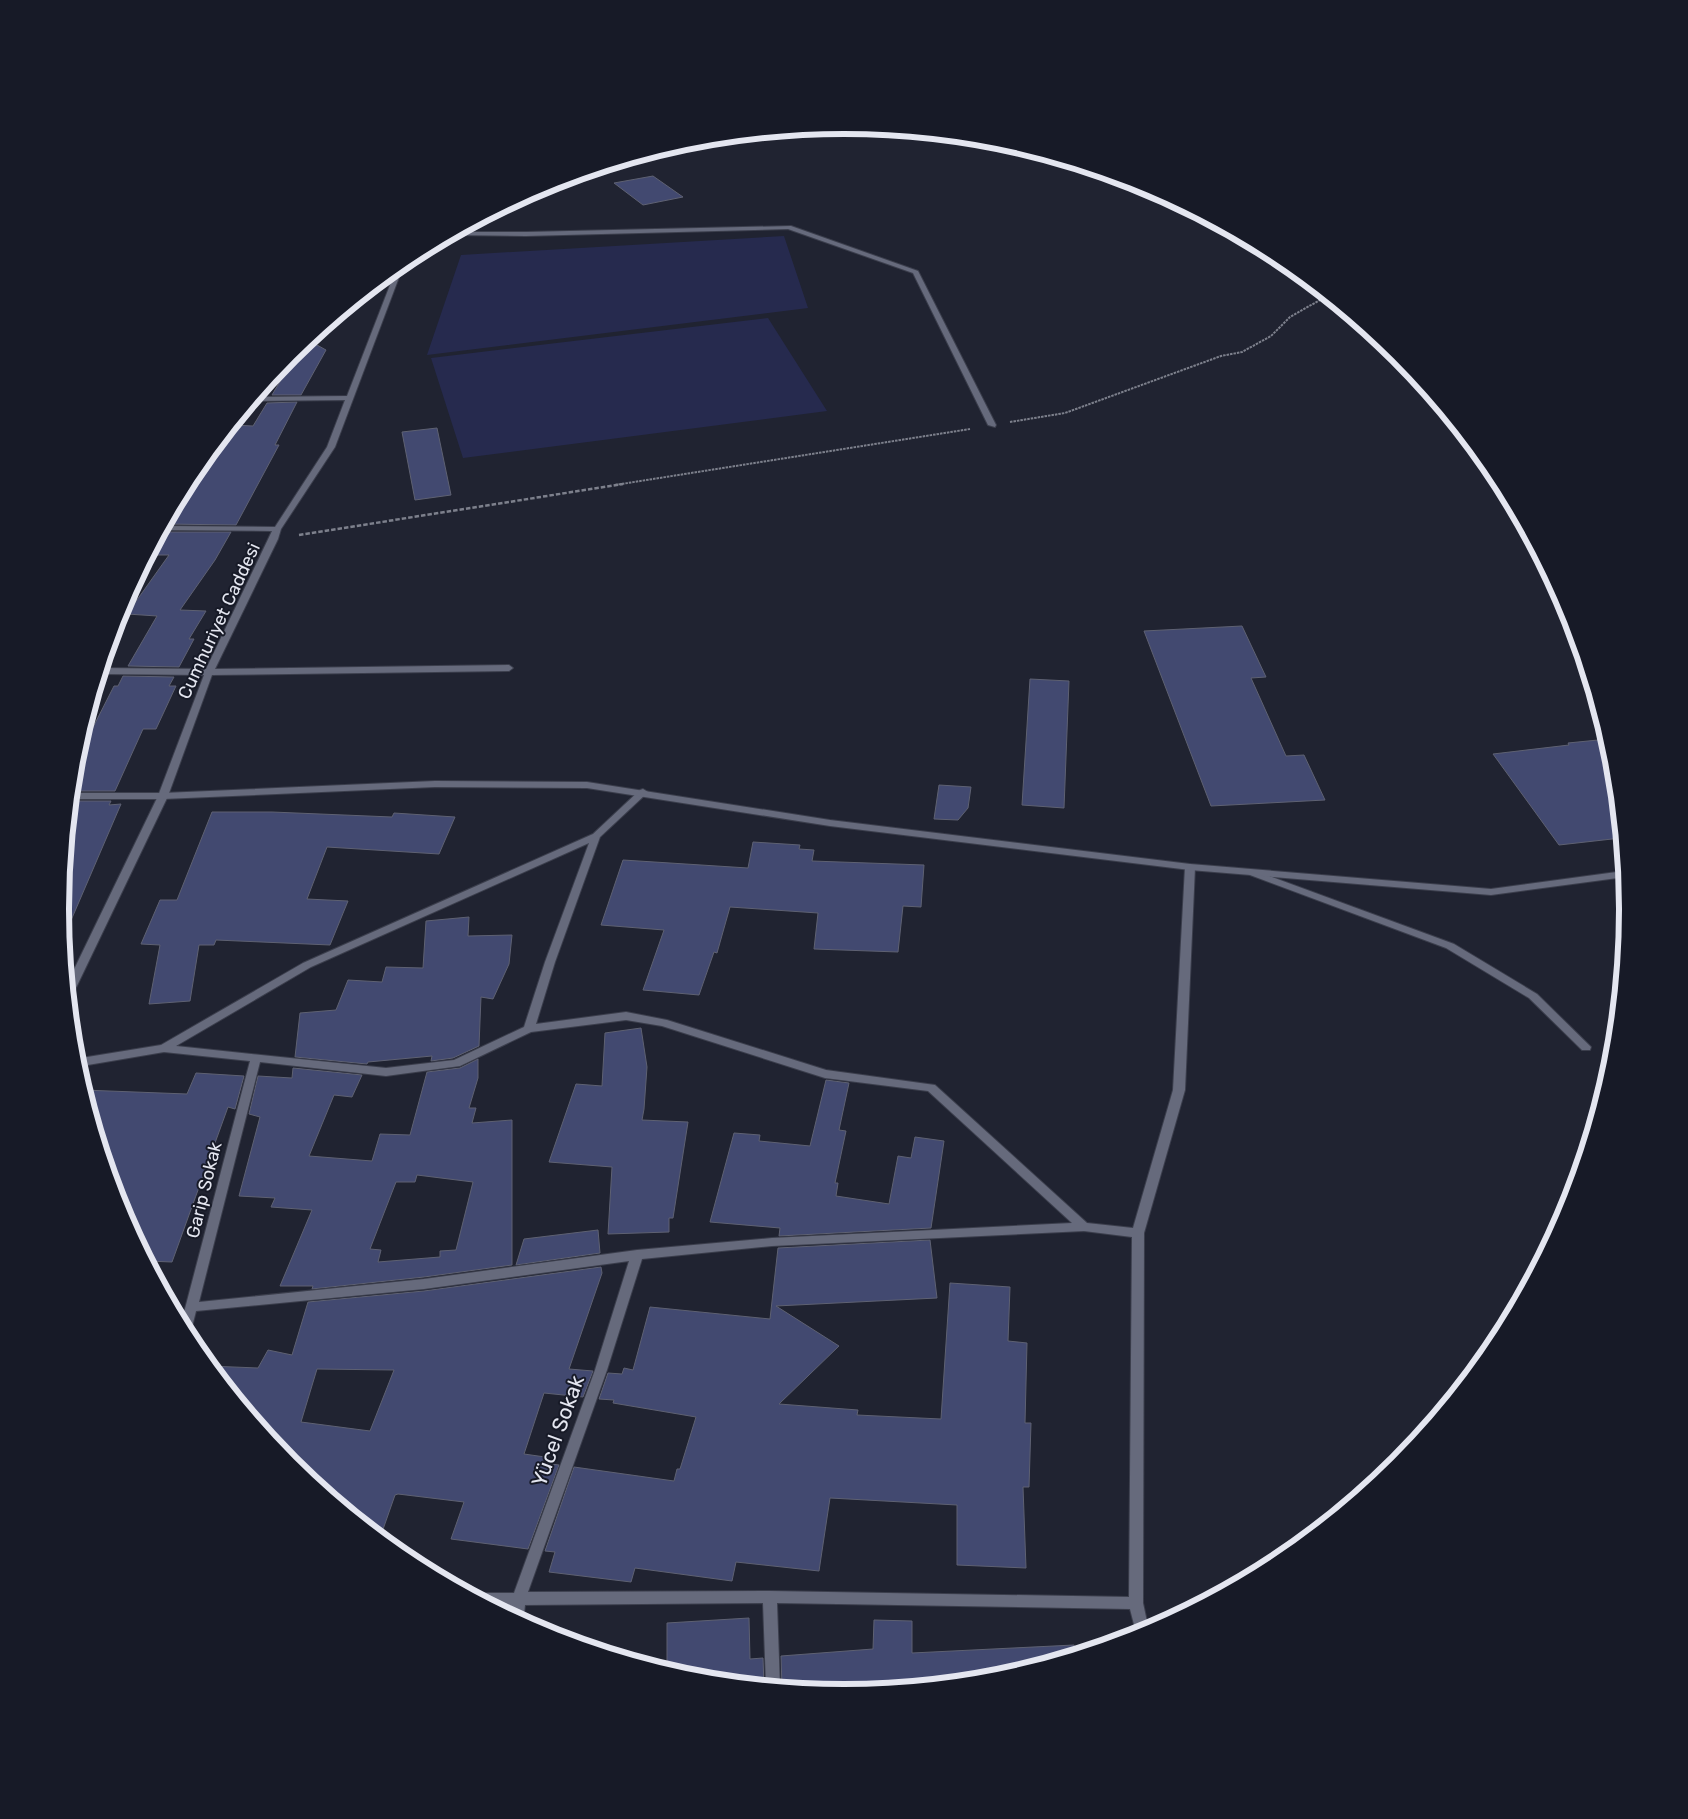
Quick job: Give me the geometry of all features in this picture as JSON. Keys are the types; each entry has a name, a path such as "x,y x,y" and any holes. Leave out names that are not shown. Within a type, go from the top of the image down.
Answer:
{"street":[{"path":"464,234 789,227 898,265 916,272 992,425"},
{"name":"Cumhuriyet Caddesi","path":"72,985 163,796 209,672 277,530 331,447 396,277"},
{"path":"260,399 350,398"},
{"path":"170,528 277,530"},
{"path":"107,671 209,672 508,668"},
{"path":"77,796 163,796 435,784 588,785 643,792 830,823 1190,867 1491,892 1618,875"},
{"path":"164,1048 307,965 596,836 643,792"},
{"path":"529,1029 550,962 596,836"},
{"path":"1142,1626 1136,1603 1138,1233 1179,1090 1190,867"},
{"path":"1253,872 1450,946 1533,996 1586,1047"},
{"path":"84,1061 164,1048 386,1072 456,1063 529,1029 626,1016 663,1023 824,1074 931,1088 1084,1227"},
{"name":"Garip Sokak","path":"188,1321 256,1057"},
{"path":"192,1307 424,1284 636,1255 772,1242 1084,1227 1138,1233"},
{"name":"Yücel Sokak","path":"518,1613 519,1599 601,1370 636,1255"},
{"path":"488,1598 770,1597 1136,1603"},
{"path":"770,1597 772,1681"}],"path":[{"path":"274,539 1065,413 1221,356 1242,352 1271,336 1290,317 1322,299"}],"shaded area":[{"path":"784,236 808,308 427,355 461,255"},
{"path":"768,318 827,411 463,458 431,358"}],"building":[{"path":"653,176 683,197 643,205 614,183"},
{"path":"315,344 326,350 301,395 272,395 286,372"},
{"path":"297,402 275,445 279,445 236,525 172,524 199,479 229,438 239,425 253,426 267,403"},
{"path":"437,428 451,495 415,500 402,432"},
{"path":"168,532 231,532 215,560 180,610 206,611 189,639 194,639 179,667 128,666 157,616 128,614 169,555 155,555"},
{"path":"1242,626 1266,677 1251,678 1286,756 1304,755 1325,800 1211,806 1144,631"},
{"path":"123,676 174,677 169,686 176,686 156,729 143,729 115,791 78,791 89,735 114,686 118,686"},
{"path":"1030,679 1069,681 1064,808 1022,805"},
{"path":"1600,740 1613,808 1616,839 1559,845 1493,754 1569,745 1568,743"},
{"path":"939,785 971,787 968,808 958,820 934,819"},
{"path":"76,801 111,801 109,805 121,804 69,924 70,859"},
{"path":"212,812 272,812 392,817 394,813 455,817 439,854 327,847 307,899 348,901 330,945 216,940 214,945 199,945 190,1001 149,1004 160,945 141,944 160,900 177,900"},
{"path":"753,842 800,845 799,849 814,850 812,861 924,865 921,907 903,906 898,952 814,949 818,913 730,907 717,953 714,952 699,995 643,990 664,930 601,925 623,860 748,868"},
{"path":"469,917 468,936 512,935 509,964 493,999 481,997 479,1046 453,1058 431,1061 432,1056 368,1062 367,1064 295,1057 300,1013 336,1010 348,980 382,982 386,967 423,968 426,921"},
{"path":"641,1028 647,1067 642,1120 688,1122 673,1218 669,1218 669,1232 608,1234 612,1167 549,1162 576,1084 602,1086 605,1033"},
{"path":"478,1059 478,1078 469,1108 476,1108 472,1123 512,1120 512,1265 312,1289 313,1286 280,1286 312,1210 271,1207 275,1198 239,1196 260,1117 249,1114 258,1076 292,1078 293,1068 362,1075 352,1097 334,1095 309,1156 372,1161 380,1134 410,1135 427,1072 460,1068","holes":["417,1175 473,1182 456,1250 440,1251 440,1257 378,1262 381,1250 370,1249 396,1182 415,1182"]},
{"path":"196,1073 244,1076 235,1109 228,1107 172,1262 154,1261 128,1206 110,1159 91,1090 187,1094"},
{"path":"826,1080 849,1083 839,1130 846,1131 835,1183 838,1183 836,1196 889,1204 898,1156 911,1158 915,1137 944,1141 931,1228 779,1236 780,1228 710,1222 734,1133 760,1135 759,1141 810,1146"},
{"path":"598,1230 600,1253 516,1265 524,1239"},
{"path":"930,1240 937,1298 776,1306 839,1346 779,1404 858,1410 857,1415 941,1419 950,1283 1010,1287 1008,1341 1027,1343 1025,1423 1031,1423 1029,1487 1023,1487 1026,1568 957,1565 957,1505 830,1498 819,1571 736,1562 732,1581 635,1568 631,1582 549,1572 555,1552 545,1551 574,1467 674,1481 677,1469 680,1469 696,1417 613,1403 614,1400 599,1399 608,1373 622,1374 624,1368 633,1370 650,1307 770,1319 778,1248"},
{"path":"601,1267 602,1273 569,1369 593,1371 583,1397 544,1393 524,1454 545,1457 544,1463 559,1465 528,1549 451,1539 464,1502 398,1494 395,1495 382,1532 333,1492 296,1458 261,1421 218,1366 258,1368 268,1350 292,1355 308,1302 424,1291","holes":["317,1369 394,1370 370,1431 301,1422"]},
{"path":"749,1618 750,1659 763,1658 764,1680 693,1670 667,1664 667,1623"},
{"path":"874,1620 912,1621 912,1653 1074,1645 1074,1649 995,1670 945,1678 895,1683 844,1685 782,1682 781,1656 873,1649"}]}
